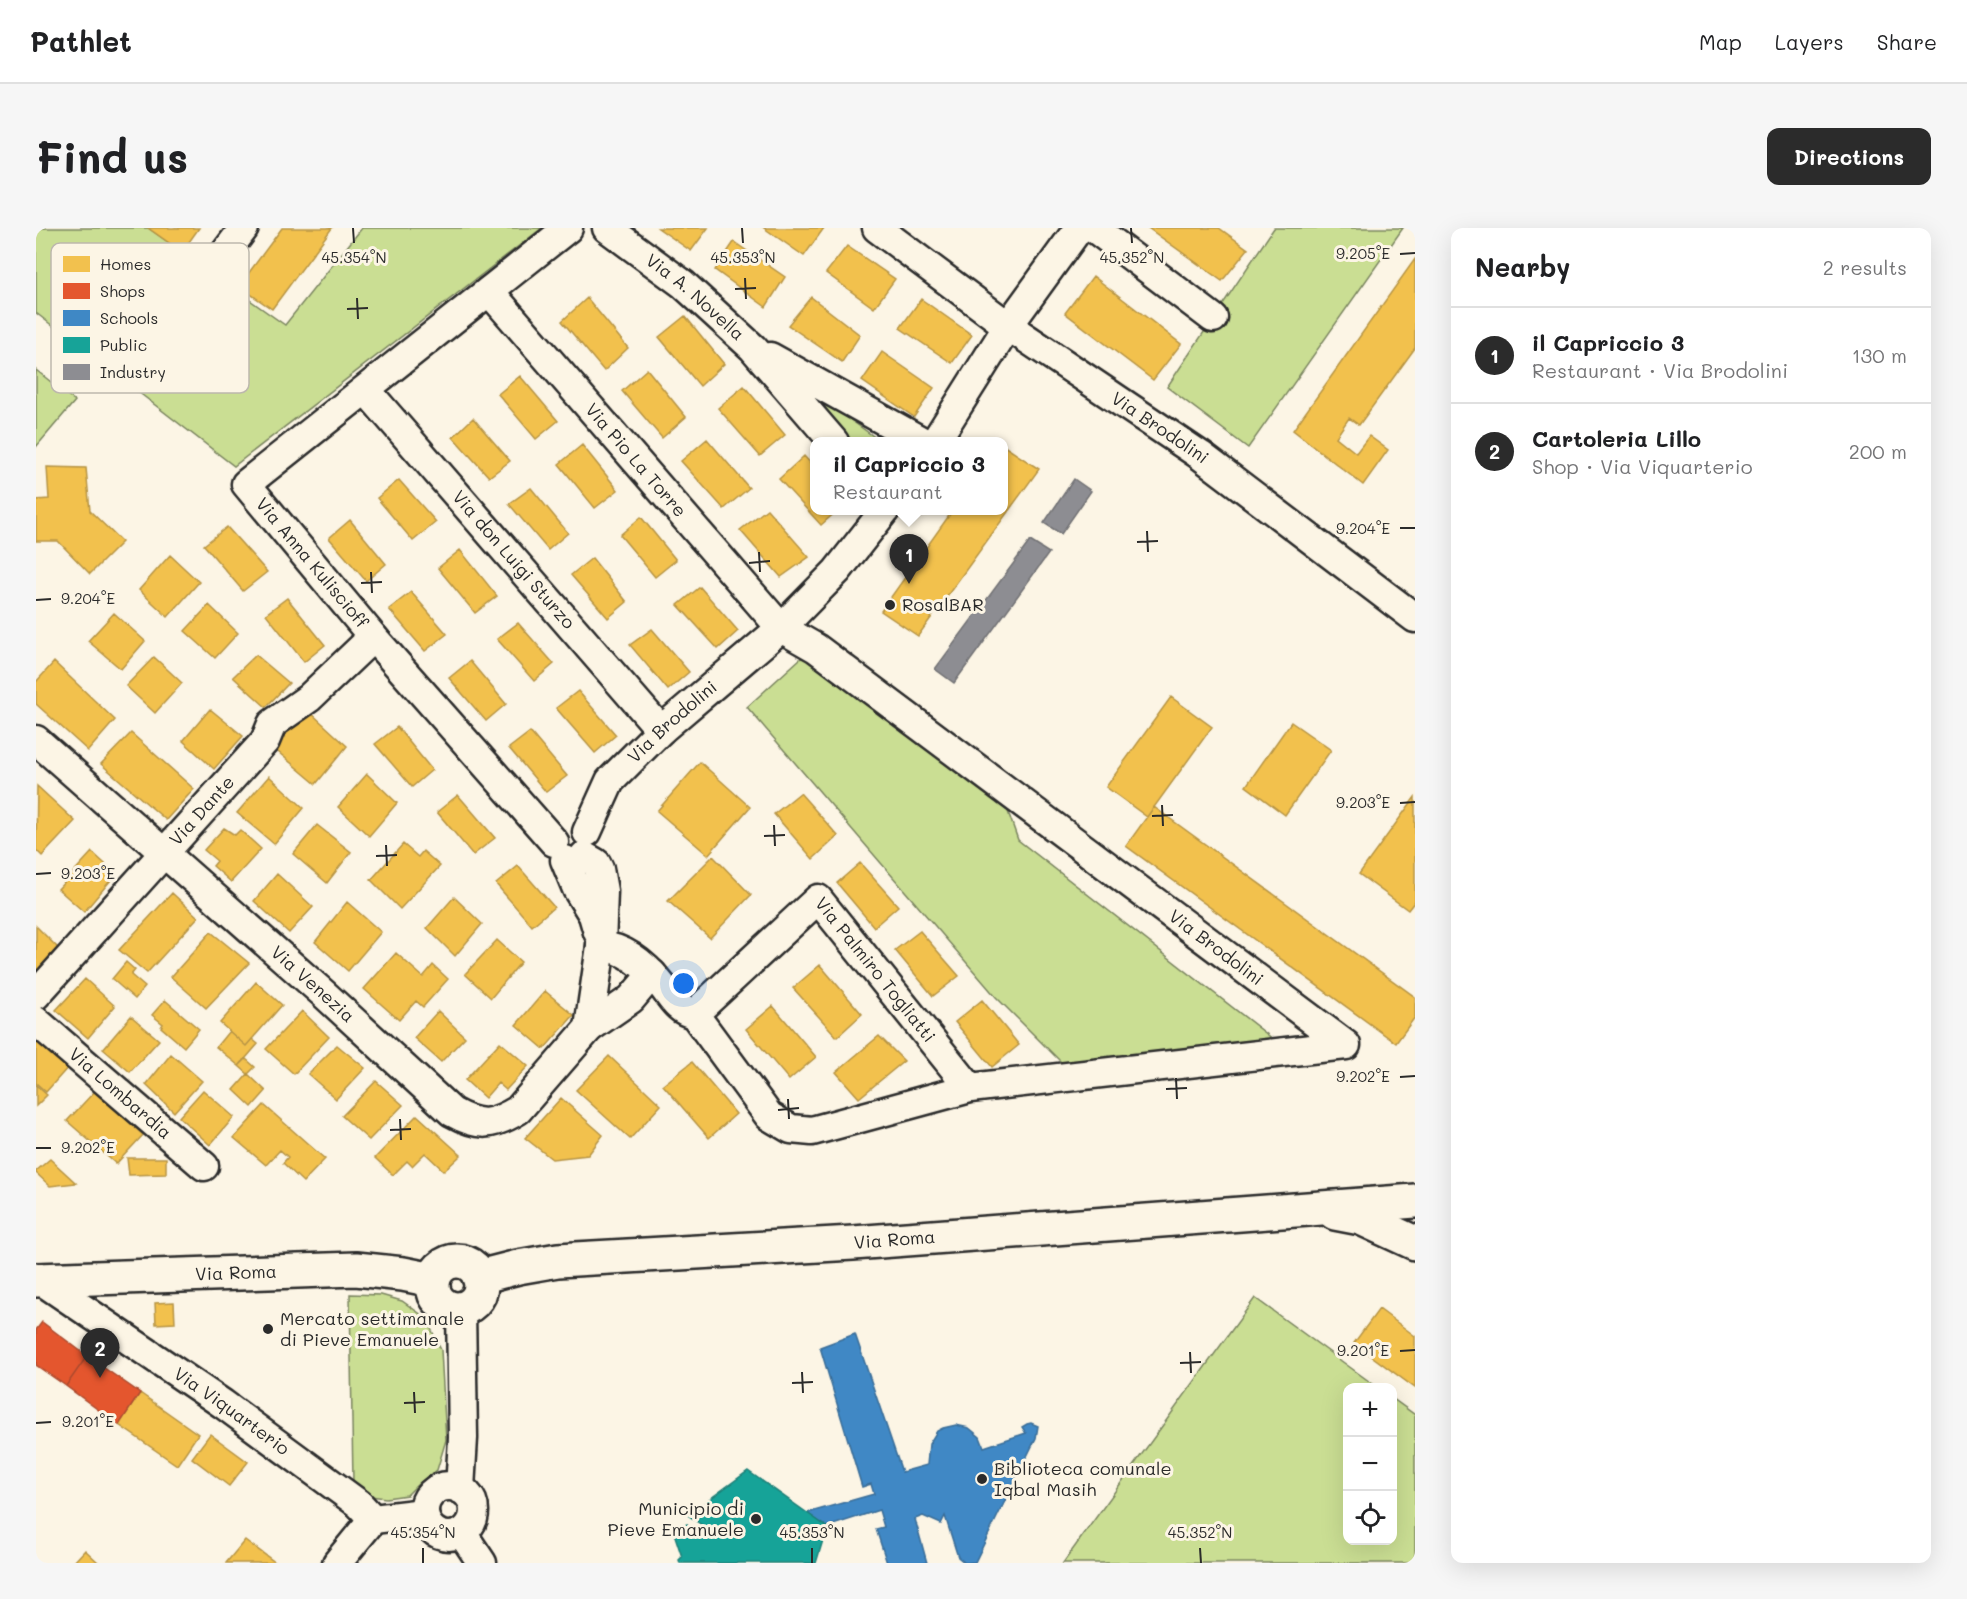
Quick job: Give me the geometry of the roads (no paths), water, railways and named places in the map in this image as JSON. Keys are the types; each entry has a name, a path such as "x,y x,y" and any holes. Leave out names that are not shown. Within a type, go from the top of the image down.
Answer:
{"street":[{"path":"233,243 244,228"},
{"name":"Via Anna Kuliscioff","path":"568,228 246,484 373,637 572,848 578,889 593,915 602,946"},
{"name":"Via A. Novella","path":"607,228 683,284 753,348 831,437"},
{"name":"Via Brodolini","path":"877,228 1008,326 1200,455 1415,618"},
{"path":"939,437 1008,326 1079,228"},
{"path":"1094,228 1213,318"},
{"name":"Via Pio La Torre","path":"489,291 781,628"},
{"name":"Via A. Novella","path":"753,348 916,437"},
{"name":"Via don Luigi Sturzo","path":"366,390 661,729"},
{"name":"Via Brodolini","path":"572,848 610,781 661,729 781,628 837,571 881,515"},
{"name":"Via Brodolini","path":"781,628 816,648 1346,1045 970,1088"},
{"name":"Via Dante","path":"36,995 266,741 272,724 309,698 373,637"},
{"name":"Via Venezia","path":"36,740 324,994 452,1112 470,1122 487,1123 504,1118 518,1110 589,1028 631,999 652,974"},
{"name":"Via Palmiro Togliatti","path":"694,1014 818,899 970,1088"},
{"path":"589,1028 602,946 614,947 626,953 652,974 679,1008 694,1014 770,1116 791,1129 812,1131 970,1088"},
{"name":"Via Lombardia","path":"36,1021 204,1166"},
{"name":"Via Roma","path":"479,1277 558,1260 865,1242 1313,1209 1360,1203 1415,1201"},
{"name":"Via Roma","path":"1313,1209 1361,1218 1415,1243"},
{"path":"455,1261 470,1265 479,1277 481,1285 475,1301 461,1309 453,1309 438,1301 434,1295 433,1280 441,1267 455,1261"},
{"name":"Via Roma","path":"39,1280 356,1269 433,1280"},
{"name":"Via Viquarterio","path":"39,1280 223,1404 359,1504 373,1519"},
{"path":"460,1489 463,1438 461,1309"},
{"path":"452,1486 460,1489 471,1499 474,1514 468,1528 462,1533 446,1536 437,1534 426,1521 425,1504 435,1491 452,1486"},
{"path":"337,1563 373,1519 424,1513"},
{"path":"462,1533 482,1563"}],"place":[{"name":"il Capriccio 3","path":"909,584"},
{"name":"RosalBAR","path":"890,605"},
{"name":"Mercato settimanale di Pieve Emanuele","path":"268,1329"},
{"name":"Cartoleria Lillo","path":"100,1378"},
{"name":"Biblioteca comunale Iqbal Masih","path":"982,1479"},
{"name":"Municipio di Pieve Emanuele","path":"756,1519"}]}
